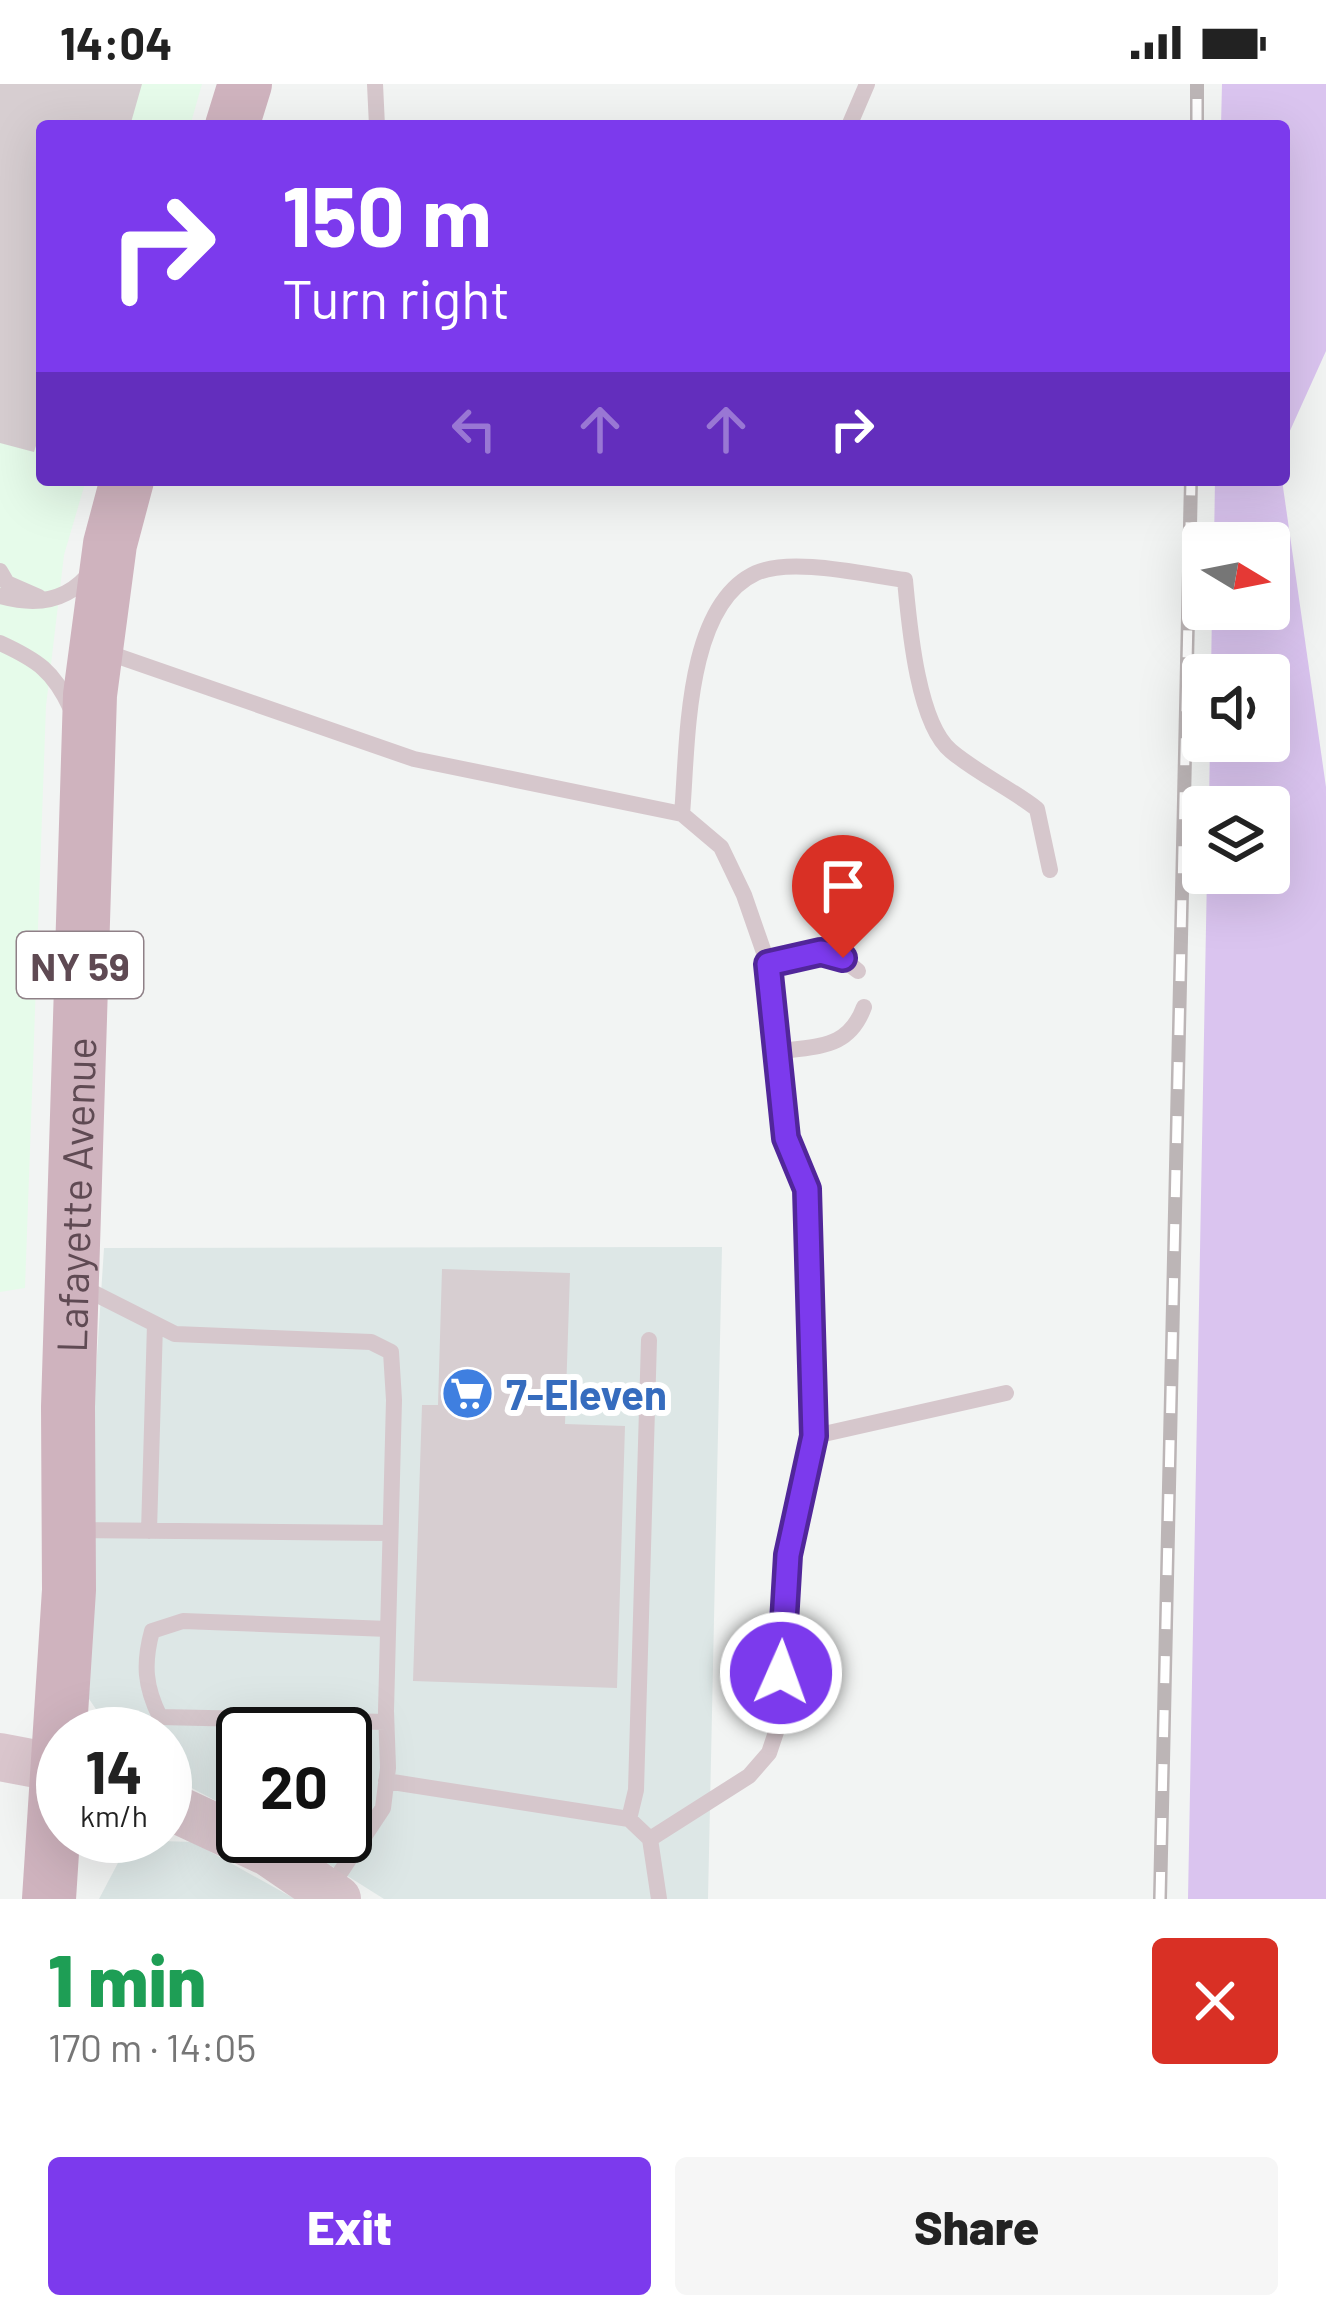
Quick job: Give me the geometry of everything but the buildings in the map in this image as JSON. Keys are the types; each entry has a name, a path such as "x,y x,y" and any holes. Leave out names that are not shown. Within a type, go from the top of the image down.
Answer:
{"main road":[{"path":"234,120 245,84"},
{"name":"Lafayette Avenue","path":"62,1707 87,767 110,544 125,486"},
{"name":"NY 59","path":"49,1899 52,1863"}],"street":[{"path":"0,1757 36,1764"},
{"path":"192,1817 268,1852 333,1895"}],"lane":[{"path":"375,84 377,120"},
{"path":"852,120 867,84"},
{"path":"0,596 50,602 83,582 110,544"},
{"path":"682,814 704,636 724,599 757,573 794,567 905,580 911,646 926,706 947,749 1006,784 1037,809 1050,870"},
{"path":"0,571 7,583 50,602"},
{"path":"0,643 37,660 62,688 76,720 87,767"},
{"path":"96,648 414,759 682,814 721,847 744,895 768,964 786,1138 807,1189 814,1436 788,1555 779,1720 770,1753 749,1776 650,1839"},
{"path":"768,964 821,952 843,958 858,971"},
{"path":"778,1052 841,1041 858,1024 865,1007"},
{"path":"72,1281 175,1334 371,1342 391,1352 386,1781 383,1808 333,1895"},
{"path":"149,1531 155,1324"},
{"path":"629,1819 636,1790 649,1340"},
{"path":"814,1436 1006,1394"},
{"path":"69,1530 390,1533"},
{"path":"386,1722 160,1717 146,1690 146,1655 152,1631 183,1621 388,1629"},
{"path":"386,1781 629,1819 650,1839 659,1899"}],"shaded area":[{"path":"0,84 202,84 192,120 36,120 36,486 84,486 64,555 46,706 25,1288 0,1292"},
{"path":"1222,84 1326,84 1326,351 1290,431 1290,120 1221,120"},
{"path":"1215,486 1283,486 1288,522 1214,522"},
{"path":"1290,536 1326,787 1326,1899 1188,1899 1207,894 1290,894 1290,786 1209,786 1210,762 1290,762 1290,654 1211,654 1212,630 1290,630"},
{"path":"722,1247 708,1899 384,1899 327,1863 372,1863 372,1707 216,1707 216,1801 192,1788 192,1707 94,1707 76,1680 104,1248"},
{"path":"192,1842 216,1855 216,1863 231,1863 295,1899 99,1899 118,1863 192,1863"}],"railway":[{"path":"1197,84 1197,120"},
{"path":"1160,1899 1191,486"}],"place":[{"name":"7-Eleven","path":"467,1393"}],"route":[{"path":"781,1673 788,1555 814,1436 807,1189 786,1138 768,964 821,952 843,958"}]}
